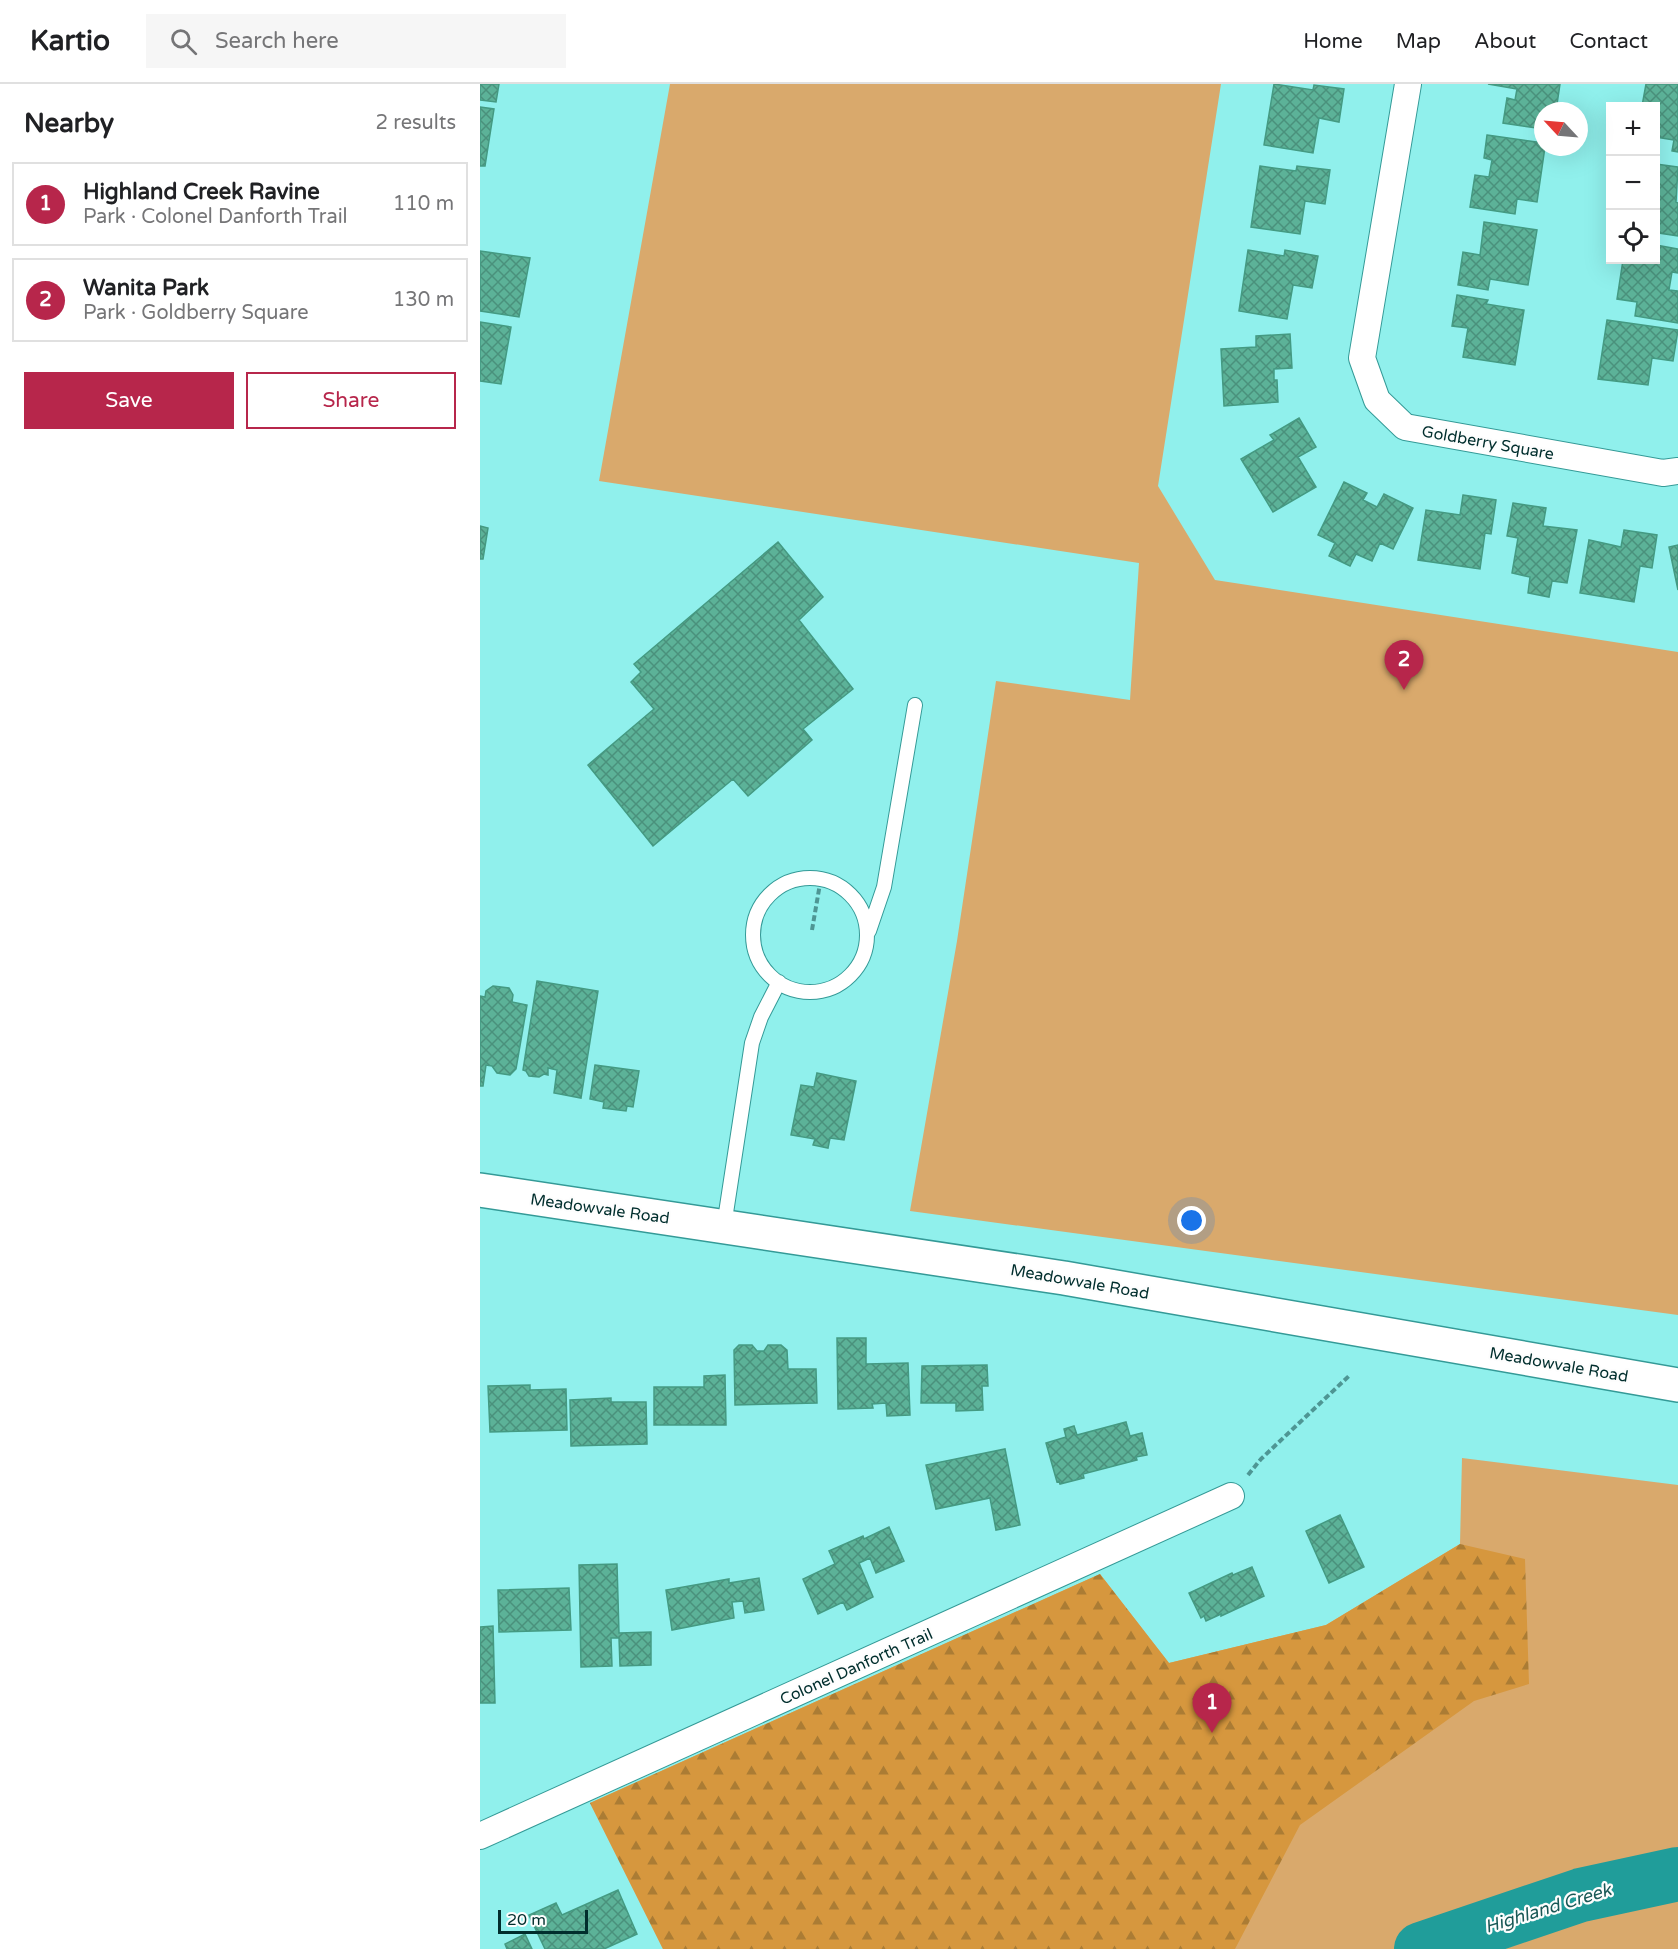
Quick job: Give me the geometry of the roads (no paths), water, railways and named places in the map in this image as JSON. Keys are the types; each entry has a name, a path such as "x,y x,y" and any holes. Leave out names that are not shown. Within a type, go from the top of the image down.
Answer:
{"street":[{"name":"Goldberry Square","path":"1408,84 1362,358 1377,399 1405,427 1663,473 1678,471"},
{"name":"Meadowvale Road","path":"480,1190 1064,1278 1678,1385"},
{"name":"Colonel Danforth Trail","path":"480,1836 1231,1496"}],"lane":[{"path":"868,933 865,914 855,898 841,886 806,877 788,881 772,892 761,906 753,924 753,944 760,962 772,978 788,988 807,992 826,990 844,982 858,968 866,951 868,933 884,887 915,705"},
{"path":"724,1226 752,1043 761,1017 778,982"}],"waterway":[{"name":"Highland Creek","path":"1421,1949 1581,1895 1678,1874"}],"place":[{"name":"Wanita Park","path":"1404,690"},
{"name":"Highland Creek Ravine","path":"1212,1733"}]}
